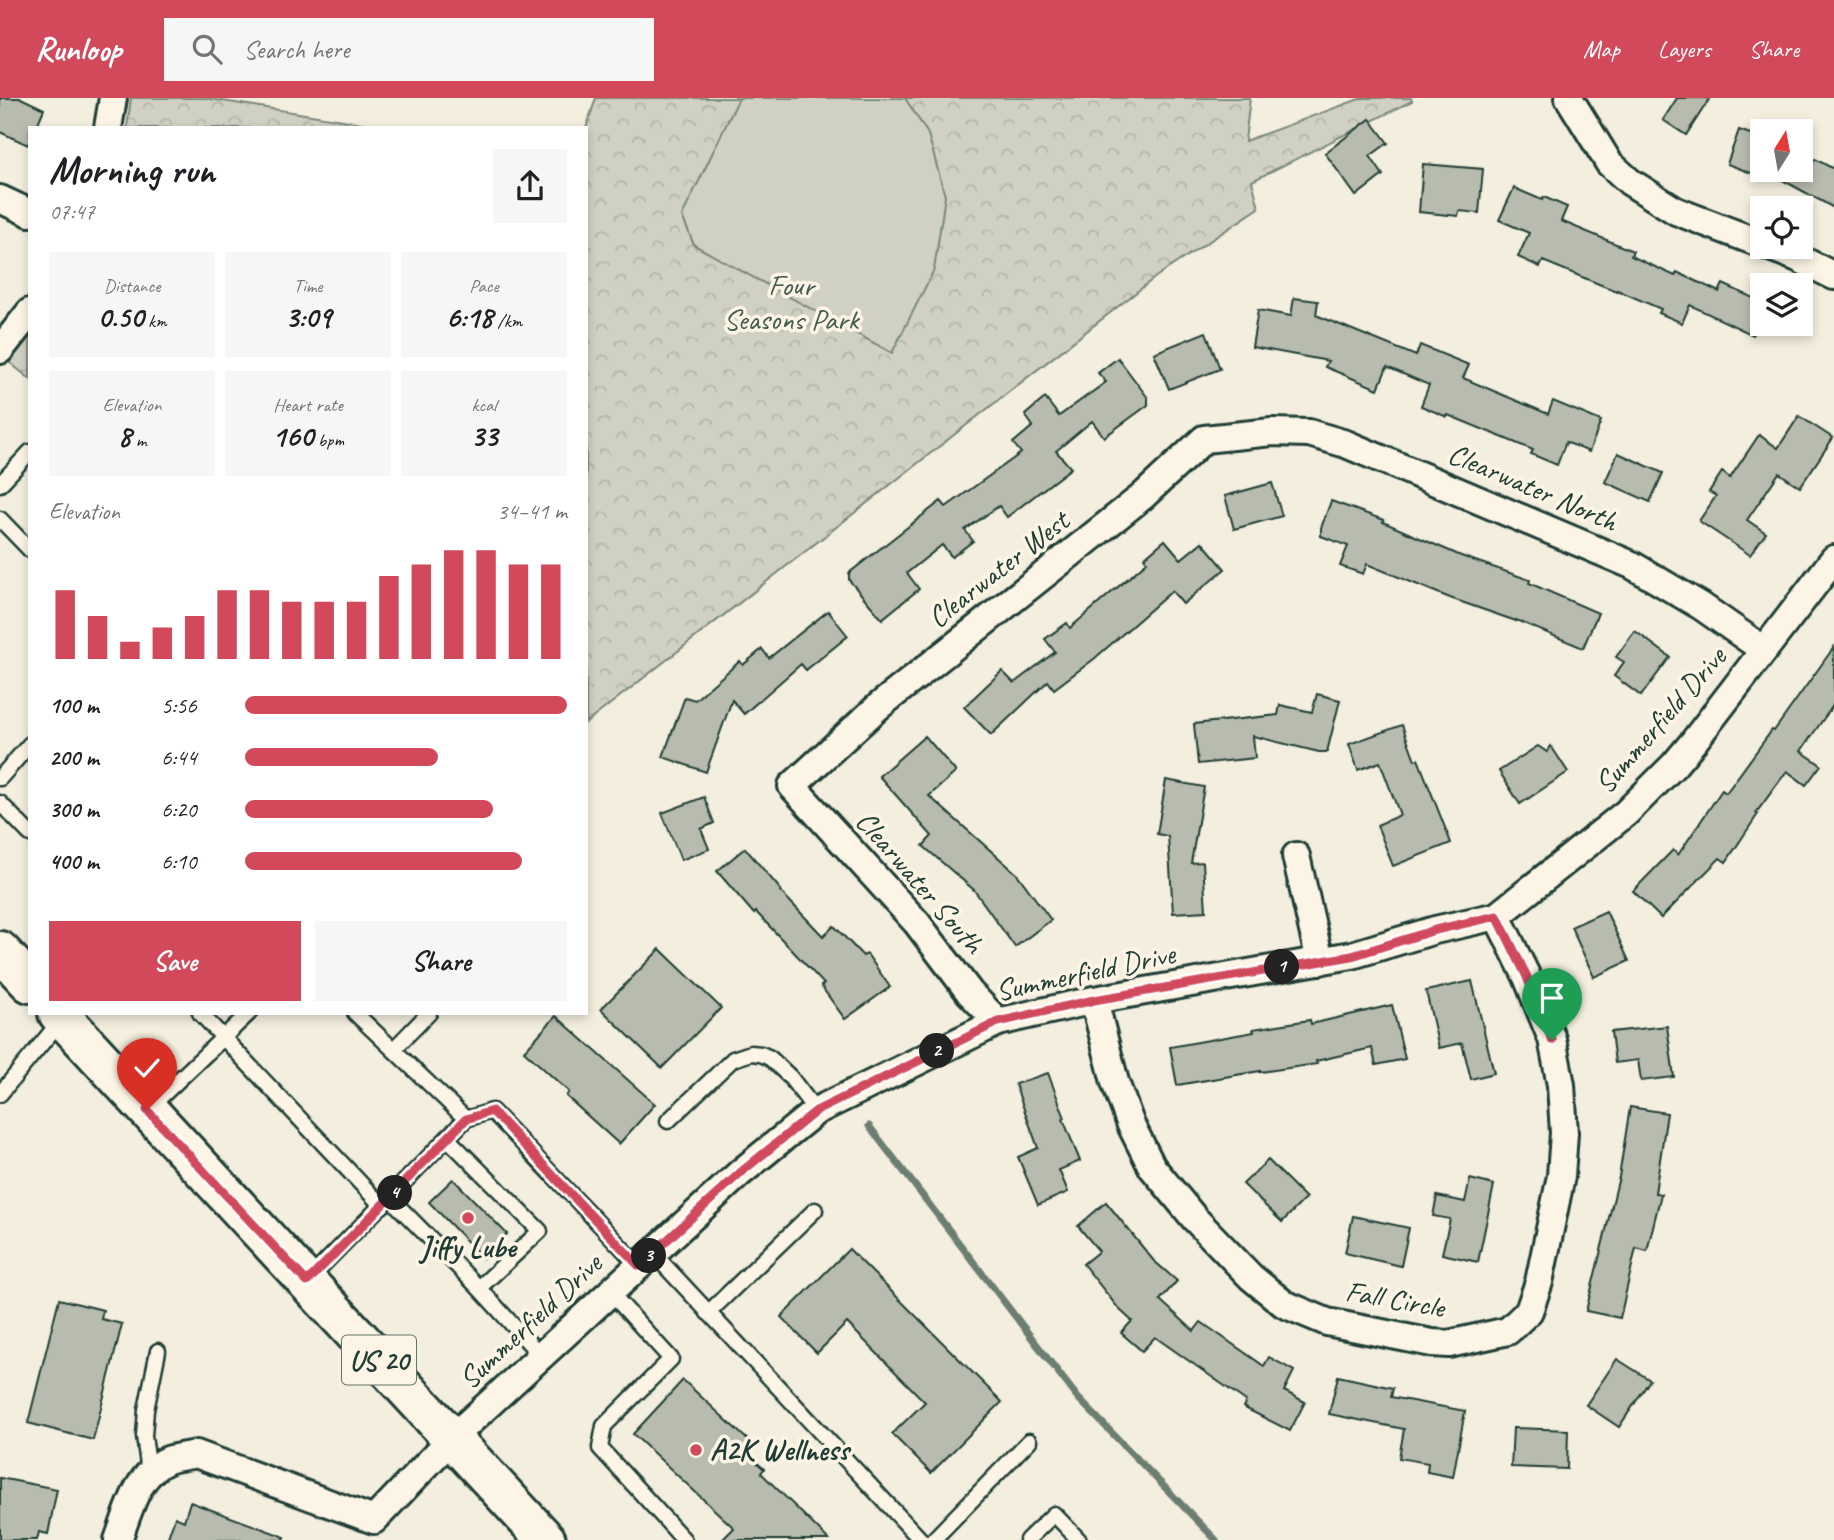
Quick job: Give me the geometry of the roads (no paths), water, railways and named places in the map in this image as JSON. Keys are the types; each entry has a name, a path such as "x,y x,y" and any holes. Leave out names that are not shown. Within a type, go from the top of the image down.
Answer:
{"main road":[{"path":"0,951 28,981"},
{"name":"US 20","path":"60,1016 546,1540"}],"street":[{"path":"108,126 113,98"},
{"path":"1569,98 1609,163 1630,182 1676,211 1750,239"},
{"path":"0,199 28,212"},
{"path":"1800,259 1834,276"},
{"path":"0,350 27,319"},
{"name":"Clearwater North","path":"1258,433 1309,433 1346,444 1632,565 1701,606 1764,650"},
{"name":"Clearwater West","path":"792,786 879,706 1143,495 1204,439 1258,433"},
{"name":"Summerfield Drive","path":"159,1466 196,1454 367,1530 452,1438 740,1173 816,1111 998,1022 1094,1000 1352,956 1435,930 1497,916 1626,813 1674,765 1834,559"},
{"name":"Clearwater South","path":"792,786 917,923 970,993 998,1022"},
{"path":"1296,856 1320,961"},
{"name":"Fall Circle","path":"1094,1000 1115,1082 1131,1125 1152,1167 1195,1219 1251,1277 1284,1304 1327,1322 1449,1344 1508,1331 1529,1311 1539,1282 1561,1176 1561,1085 1552,1040 1527,977 1497,916"},
{"path":"118,1540 134,1497 159,1466"}],"lane":[{"path":"0,484 28,454"},
{"path":"0,519 28,548"},
{"path":"0,778 28,746"},
{"path":"0,803 28,832"},
{"path":"202,1015 386,1202 479,1288 541,1356"},
{"path":"147,1110 247,1015"},
{"path":"357,1015 466,1119"},
{"path":"394,1049 427,1015"},
{"path":"0,1094 60,1016"},
{"path":"668,1121 733,1059 751,1053 770,1058 790,1077 816,1111"},
{"path":"307,1282 466,1119 492,1111 646,1259 708,1313 921,1540"},
{"path":"447,1139 540,1231 479,1288"},
{"path":"708,1313 815,1210"},
{"path":"610,1292 671,1359 604,1426 600,1448 684,1540"},
{"path":"158,1351 146,1410 144,1436 159,1466"},
{"path":"933,1540 1029,1441"},
{"path":"1027,1540 1054,1514 1079,1540"}],"waterway":[{"path":"869,1126 1078,1398 1216,1540"}],"place":[{"name":"Jiffy Lube","path":"468,1218"},
{"name":"A2K Wellness","path":"696,1450"}],"park label":[{"name":"Four Seasons Park","path":"791,302"}]}
